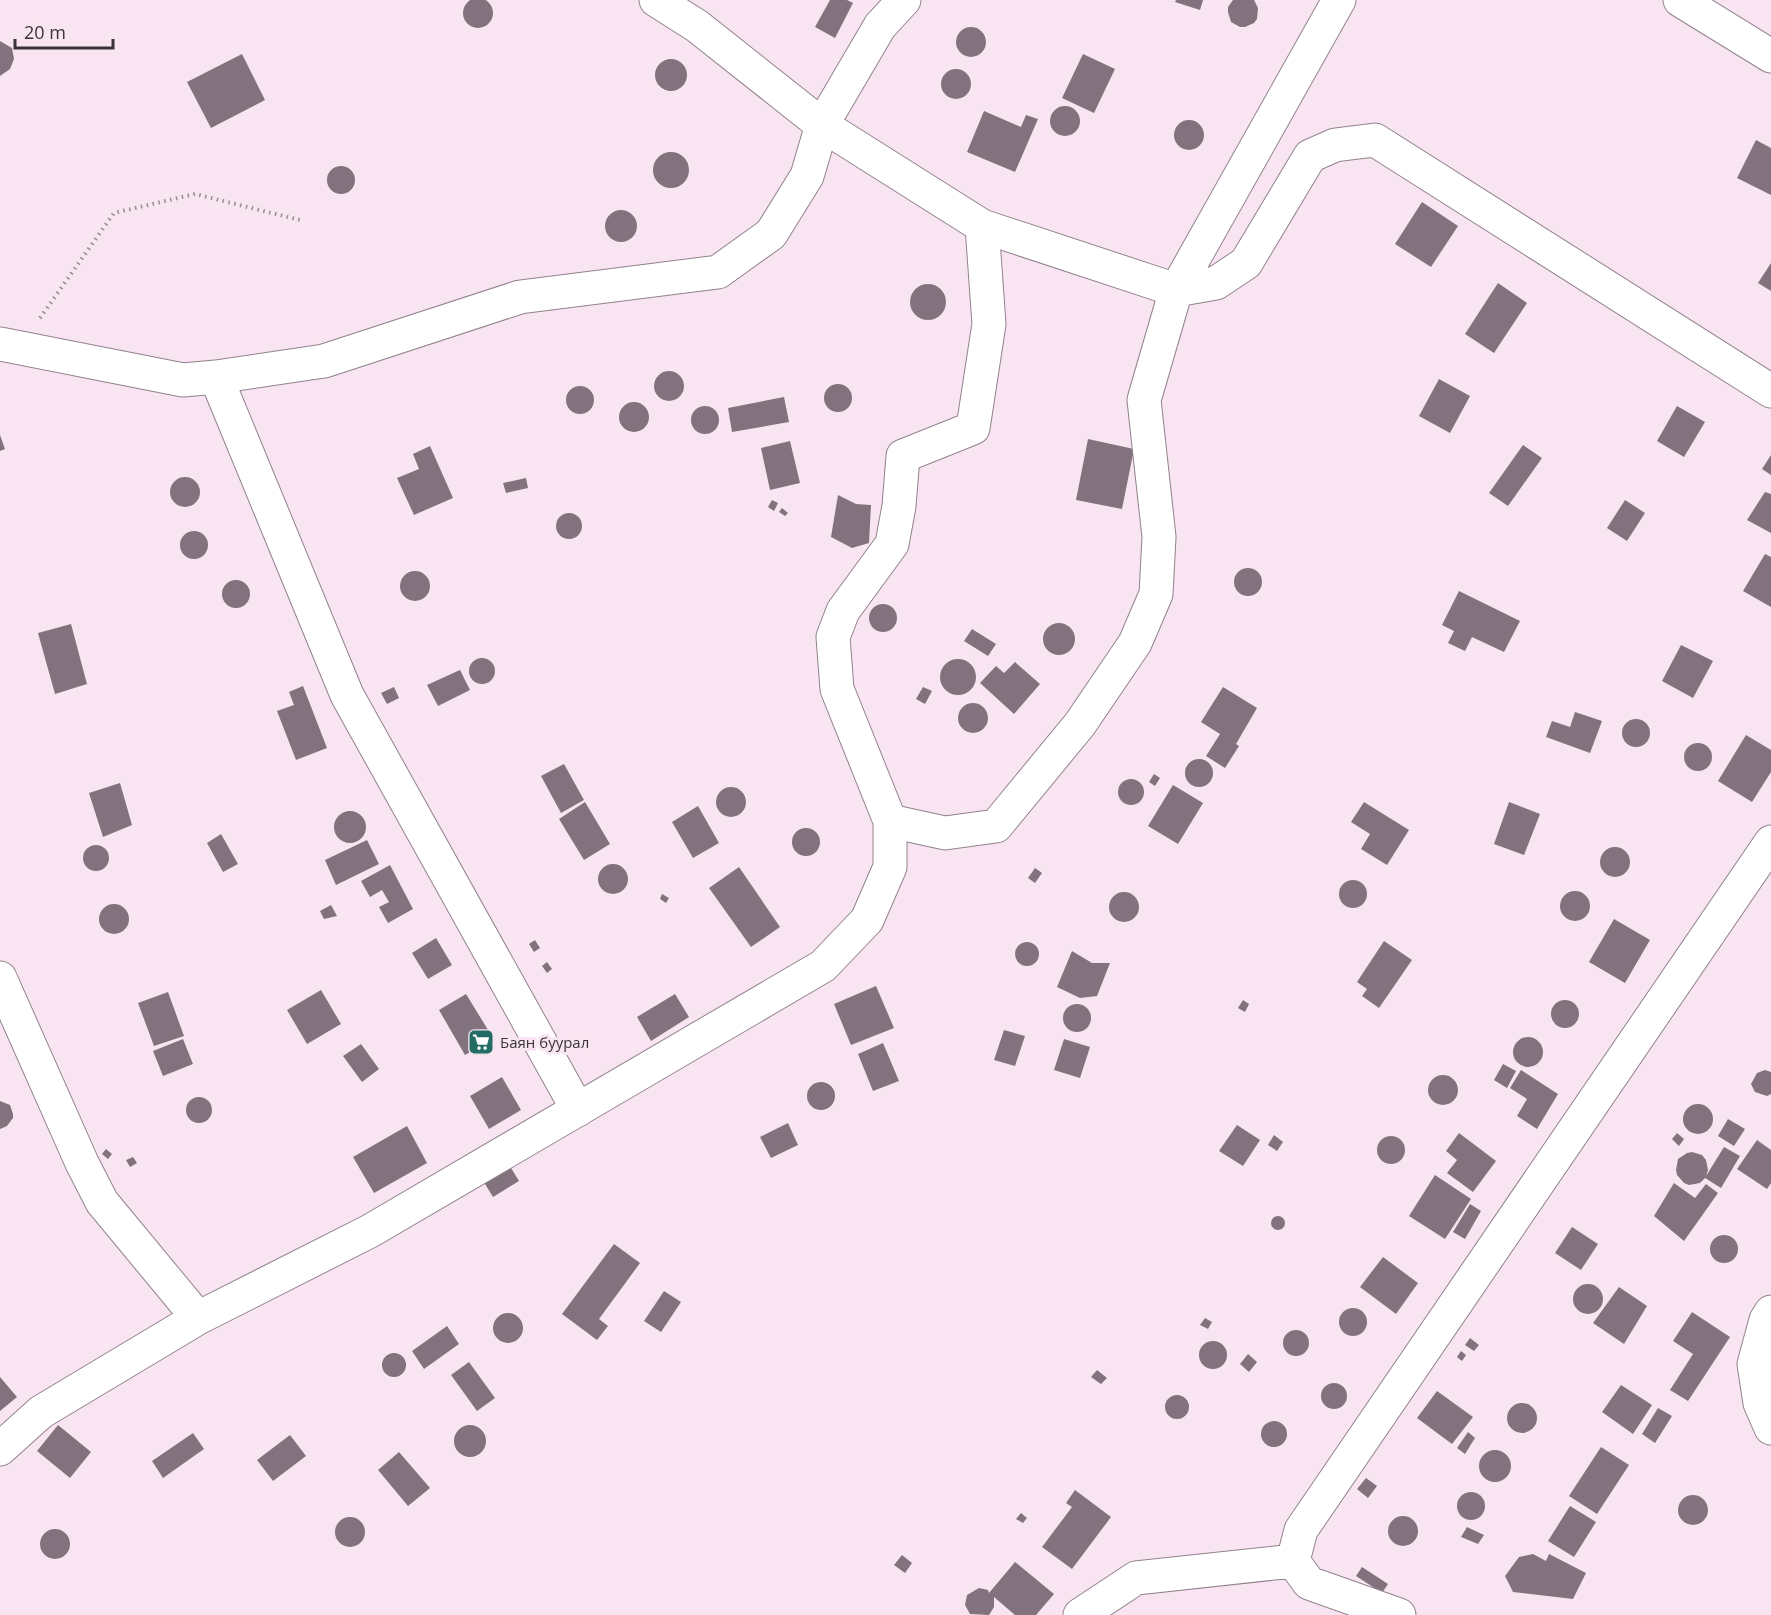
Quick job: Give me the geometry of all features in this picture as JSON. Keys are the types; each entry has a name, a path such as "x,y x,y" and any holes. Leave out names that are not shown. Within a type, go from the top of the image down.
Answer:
{"street":[{"path":"656,0 697,26 822,124 982,225 1176,290 1216,283 1246,263 1310,156 1335,145 1375,140 1771,391"},
{"path":"9,346 183,380 216,377 324,361 520,297 718,272 771,234 807,176 822,124 879,27 904,0"},
{"path":"890,821 945,833 996,826 1080,724 1135,644 1156,594 1159,537 1144,400 1176,290 1339,0"},
{"path":"1680,0 1771,56"},
{"path":"0,1449 41,1412 198,1318 370,1231 823,966 867,920 890,867 890,821 837,689 833,637 843,611 892,544 899,507 903,456 973,429 989,324 982,225"},
{"path":"216,377 347,695 578,1110"},
{"path":"1293,1561 1301,1530 1771,842"},
{"path":"0,978 102,1203 198,1318"},
{"path":"1771,1312 1766,1320 1754,1364 1760,1403 1771,1428"},
{"path":"1080,1615 1136,1578 1293,1561"},
{"path":"1293,1561 1309,1583 1399,1615"}],"path":[{"path":"9,346 114,213 195,194 300,220"}],"building":[{"path":"478,-2 489,2 493,13 489,24 478,28 467,24 463,13 467,2"},
{"path":"830,0 847,0 853,3 835,38 815,27"},
{"path":"1176,0 1203,0 1200,10 1175,2"},
{"path":"1233,0 1254,0 1258,8 1257,19 1254,23 1240,27 1231,22 1228,7"},
{"path":"971,27 982,31 986,42 982,53 971,57 960,53 956,42 960,31"},
{"path":"0,41 12,48 14,59 10,69 0,76"},
{"path":"242,54 265,100 211,128 187,82"},
{"path":"1083,54 1115,69 1094,113 1062,98"},
{"path":"671,59 682,64 687,75 682,86 671,91 660,86 655,75 660,64"},
{"path":"956,69 967,73 971,84 967,95 956,99 945,95 941,84 945,73"},
{"path":"1065,106 1076,110 1080,121 1076,132 1065,136 1054,132 1050,121 1054,110"},
{"path":"984,111 1021,127 1026,115 1038,119 1015,172 967,152"},
{"path":"1189,120 1200,124 1204,135 1200,146 1189,150 1178,146 1174,135 1178,124"},
{"path":"1756,140 1771,148 1771,195 1737,178"},
{"path":"671,152 683,158 689,170 683,182 671,188 659,182 653,170 659,158"},
{"path":"341,166 351,170 355,180 351,190 341,194 331,190 327,180 331,170"},
{"path":"1422,202 1458,226 1431,267 1395,244"},
{"path":"621,210 632,215 637,226 632,237 621,242 610,237 605,226 610,215"},
{"path":"1771,263 1771,291 1758,283"},
{"path":"1498,283 1527,303 1494,353 1465,334"},
{"path":"928,284 940,290 946,302 940,314 928,320 916,314 910,302 916,290"},
{"path":"669,371 679,376 684,386 679,396 669,401 659,396 654,386 659,376"},
{"path":"1439,379 1470,396 1450,433 1419,416"},
{"path":"838,384 848,388 852,398 848,408 838,412 828,408 824,398 828,388"},
{"path":"580,386 590,390 594,400 590,410 580,414 570,410 566,400 570,390"},
{"path":"784,397 789,422 732,432 728,408"},
{"path":"634,402 645,406 649,417 645,428 634,432 623,428 619,417 623,406"},
{"path":"705,406 715,410 719,420 715,430 705,434 695,430 691,420 695,410"},
{"path":"1677,406 1705,422 1684,457 1657,441"},
{"path":"0,435 5,449 0,451"},
{"path":"1088,439 1134,449 1122,509 1076,500"},
{"path":"790,441 800,483 770,490 761,448"},
{"path":"1523,445 1542,458 1508,506 1489,493"},
{"path":"430,446 453,498 414,515 397,478 419,469 413,454"},
{"path":"1771,455 1771,475 1762,469"},
{"path":"185,477 196,481 200,492 196,503 185,507 174,503 170,492 174,481"},
{"path":"526,478 528,488 506,493 503,483"},
{"path":"1765,492 1771,494 1771,533 1747,520"},
{"path":"838,495 856,504 871,505 869,543 852,548 831,537"},
{"path":"772,500 778,503 774,511 768,507"},
{"path":"1625,500 1645,513 1627,541 1607,528"},
{"path":"782,508 788,513 785,516 779,512"},
{"path":"569,513 578,517 582,526 578,535 569,539 560,535 556,526 560,517"},
{"path":"194,531 204,535 208,545 204,555 194,559 184,555 180,545 184,535"},
{"path":"1765,554 1771,557 1771,607 1743,591"},
{"path":"1248,568 1258,572 1262,582 1258,592 1248,596 1238,592 1234,582 1238,572"},
{"path":"415,571 426,575 430,586 426,597 415,601 404,597 400,586 404,575"},
{"path":"236,580 246,584 250,594 246,604 236,608 226,604 222,594 226,584"},
{"path":"1459,591 1520,621 1504,652 1472,637 1465,651 1448,643 1454,631 1442,625"},
{"path":"883,604 893,608 897,618 893,628 883,632 873,628 869,618 873,608"},
{"path":"1059,623 1070,628 1075,639 1070,650 1059,655 1048,650 1043,639 1048,628"},
{"path":"71,624 87,684 55,694 38,633"},
{"path":"972,629 996,644 988,656 964,641"},
{"path":"1681,645 1713,661 1693,698 1662,681"},
{"path":"482,658 491,662 495,671 491,680 482,684 473,680 469,671 473,662"},
{"path":"958,659 971,664 976,677 971,690 958,695 945,690 940,677 945,664"},
{"path":"1015,662 1040,684 1014,714 980,683 996,666 1004,673"},
{"path":"460,670 470,690 438,706 427,685"},
{"path":"303,686 327,748 296,760 277,711 294,705 289,692"},
{"path":"394,687 399,698 387,704 381,693"},
{"path":"923,687 932,691 925,704 916,699"},
{"path":"1223,687 1257,708 1236,744 1239,746 1225,768 1206,756 1220,734 1201,722"},
{"path":"973,703 983,708 988,718 983,728 973,733 963,728 958,718 963,708"},
{"path":"1575,712 1602,721 1590,753 1546,737 1552,721 1570,727"},
{"path":"1636,719 1646,723 1650,733 1646,743 1636,747 1626,743 1622,733 1626,723"},
{"path":"1746,735 1771,750 1771,772 1752,802 1718,781"},
{"path":"1698,743 1708,747 1712,757 1708,767 1698,771 1688,767 1684,757 1688,747"},
{"path":"1199,759 1209,763 1213,773 1209,783 1199,787 1189,783 1185,773 1189,763"},
{"path":"564,764 584,800 561,813 541,776"},
{"path":"1154,774 1160,778 1155,786 1149,782"},
{"path":"1131,779 1140,783 1144,792 1140,801 1131,805 1122,801 1118,792 1122,783"},
{"path":"120,783 132,825 103,837 89,793"},
{"path":"1173,785 1203,803 1178,844 1148,826"},
{"path":"731,787 742,791 746,802 742,813 731,817 720,813 716,802 720,791"},
{"path":"585,802 610,844 584,860 559,819"},
{"path":"1364,802 1409,830 1387,865 1361,849 1370,834 1351,822"},
{"path":"1509,802 1540,814 1524,855 1494,844"},
{"path":"698,806 719,843 693,858 672,822"},
{"path":"350,811 361,816 366,827 361,838 350,843 339,838 334,827 339,816"},
{"path":"806,828 816,832 820,842 816,852 806,856 796,852 792,842 796,832"},
{"path":"221,834 238,864 223,872 207,843"},
{"path":"367,840 379,864 336,885 325,860"},
{"path":"96,845 105,849 109,858 105,867 96,871 87,867 83,858 87,849"},
{"path":"1615,847 1626,851 1630,862 1626,873 1615,877 1604,873 1600,862 1604,851"},
{"path":"613,864 624,868 628,879 624,890 613,894 602,890 598,879 602,868"},
{"path":"390,865 413,909 388,923 379,907 389,902 382,890 370,897 361,881"},
{"path":"739,867 780,927 751,947 709,888"},
{"path":"1035,868 1042,873 1035,883 1028,878"},
{"path":"1353,880 1363,884 1367,894 1363,904 1353,908 1343,904 1339,894 1343,884"},
{"path":"1575,891 1586,895 1590,906 1586,917 1575,921 1564,917 1560,906 1564,895"},
{"path":"1124,892 1135,896 1139,907 1135,918 1124,922 1113,918 1109,907 1113,896"},
{"path":"662,894 669,898 666,903 660,899"},
{"path":"114,904 120,905 128,913 128,925 120,933 114,934 108,933 100,925 99,919 100,913 108,905"},
{"path":"331,905 337,916 324,919 320,911"},
{"path":"1614,919 1650,940 1625,983 1589,962"},
{"path":"436,938 452,965 428,979 412,953"},
{"path":"535,940 540,948 534,952 529,944"},
{"path":"1384,941 1412,960 1379,1008 1362,996 1367,989 1357,982"},
{"path":"1027,942 1032,943 1038,949 1038,959 1032,965 1027,966 1022,965 1016,959 1015,954 1016,949 1022,943"},
{"path":"1072,951 1092,963 1110,963 1097,996 1080,998 1057,987"},
{"path":"547,962 552,969 547,973 542,966"},
{"path":"876,986 894,1028 851,1045 834,1004"},
{"path":"321,990 341,1024 307,1044 287,1010"},
{"path":"168,992 184,1036 154,1046 138,1003"},
{"path":"466,994 493,1038 465,1055 439,1010"},
{"path":"675,994 689,1017 651,1041 637,1017"},
{"path":"1243,1000 1249,1004 1245,1012 1238,1008"},
{"path":"1565,1000 1575,1004 1579,1014 1575,1024 1565,1028 1555,1024 1551,1014 1555,1004"},
{"path":"1077,1004 1087,1008 1091,1018 1087,1028 1077,1032 1067,1028 1063,1018 1067,1008"},
{"path":"1004,1030 1025,1036 1015,1066 994,1060"},
{"path":"1528,1037 1539,1041 1543,1052 1539,1063 1528,1067 1517,1063 1513,1052 1517,1041"},
{"path":"183,1039 193,1064 163,1076 153,1051"},
{"path":"1064,1039 1090,1047 1080,1078 1054,1070"},
{"path":"883,1043 899,1081 873,1091 858,1054"},
{"path":"361,1044 379,1069 362,1082 343,1056"},
{"path":"1503,1064 1516,1071 1507,1088 1494,1080"},
{"path":"1521,1070 1558,1094 1537,1129 1517,1116 1527,1099 1510,1088"},
{"path":"1765,1070 1771,1072 1771,1094 1767,1096 1755,1092 1751,1084 1757,1073"},
{"path":"1443,1075 1454,1079 1458,1090 1454,1101 1443,1105 1432,1101 1428,1090 1432,1079"},
{"path":"502,1077 521,1110 489,1129 470,1096"},
{"path":"821,1082 831,1086 835,1096 831,1106 821,1110 811,1106 807,1096 811,1086"},
{"path":"199,1097 208,1101 212,1110 208,1119 199,1123 190,1119 186,1110 190,1101"},
{"path":"0,1101 10,1105 13,1118 7,1126 0,1129"},
{"path":"1698,1104 1704,1105 1712,1113 1712,1125 1704,1133 1698,1134 1692,1133 1684,1125 1683,1119 1684,1113 1692,1105"},
{"path":"1728,1119 1745,1129 1734,1146 1718,1136"},
{"path":"788,1123 798,1145 771,1158 760,1137"},
{"path":"1237,1125 1260,1140 1243,1166 1219,1151"},
{"path":"407,1126 427,1163 374,1193 353,1157"},
{"path":"1459,1133 1496,1161 1473,1192 1447,1173 1457,1160 1446,1151"},
{"path":"1677,1133 1684,1139 1679,1146 1672,1139"},
{"path":"1274,1135 1283,1142 1277,1151 1268,1145"},
{"path":"1391,1136 1401,1140 1405,1150 1401,1160 1391,1164 1381,1160 1377,1150 1381,1140"},
{"path":"1757,1140 1771,1150 1771,1183 1767,1189 1737,1169"},
{"path":"1724,1147 1740,1156 1721,1188 1705,1178 1700,1183 1689,1185 1677,1175 1678,1159 1692,1152 1702,1155 1706,1160 1708,1170 1706,1176"},
{"path":"106,1149 112,1154 108,1159 102,1154"},
{"path":"133,1157 137,1163 130,1167 126,1160"},
{"path":"508,1163 519,1181 493,1197 482,1179"},
{"path":"1435,1175 1471,1199 1445,1239 1409,1216"},
{"path":"1674,1183 1695,1198 1706,1184 1718,1193 1684,1241 1654,1216"},
{"path":"1470,1204 1481,1211 1465,1239 1453,1232"},
{"path":"1275,1216 1281,1216 1285,1223 1281,1230 1275,1230 1271,1226 1271,1220"},
{"path":"1572,1227 1598,1244 1581,1270 1555,1253"},
{"path":"1724,1235 1734,1239 1738,1249 1734,1259 1724,1263 1714,1259 1710,1249 1714,1239"},
{"path":"614,1244 640,1263 599,1319 608,1326 597,1340 562,1314"},
{"path":"1383,1257 1418,1283 1396,1314 1360,1287"},
{"path":"1588,1284 1598,1289 1603,1299 1598,1309 1588,1314 1578,1309 1573,1299 1578,1289"},
{"path":"1619,1287 1647,1306 1624,1344 1593,1323"},
{"path":"664,1291 681,1302 661,1332 644,1321"},
{"path":"1353,1308 1363,1312 1367,1322 1363,1332 1353,1336 1343,1332 1339,1322 1343,1312"},
{"path":"1692,1312 1730,1337 1688,1401 1670,1390 1693,1354 1673,1341"},
{"path":"508,1313 514,1314 522,1322 522,1334 514,1342 508,1343 502,1342 494,1334 493,1328 494,1322 502,1314"},
{"path":"1205,1318 1212,1322 1208,1329 1200,1325"},
{"path":"447,1326 459,1344 424,1369 412,1351"},
{"path":"1296,1330 1305,1334 1309,1343 1305,1352 1296,1356 1287,1352 1283,1343 1287,1334"},
{"path":"1470,1338 1479,1345 1474,1351 1465,1345"},
{"path":"1213,1341 1223,1345 1227,1355 1223,1365 1213,1369 1203,1365 1199,1355 1203,1345"},
{"path":"1461,1351 1466,1355 1462,1361 1457,1357"},
{"path":"394,1353 399,1354 405,1360 405,1370 399,1376 394,1377 389,1376 383,1370 382,1365 383,1360 389,1354"},
{"path":"1248,1354 1257,1362 1249,1372 1240,1364"},
{"path":"469,1362 495,1398 477,1411 451,1375"},
{"path":"1097,1370 1107,1378 1101,1384 1091,1377"},
{"path":"0,1377 17,1397 0,1411"},
{"path":"1334,1383 1343,1387 1347,1396 1343,1405 1334,1409 1325,1405 1321,1396 1325,1387"},
{"path":"1621,1385 1652,1405 1633,1434 1602,1412"},
{"path":"1437,1391 1473,1417 1452,1444 1417,1418"},
{"path":"1177,1395 1182,1396 1188,1402 1188,1412 1182,1418 1177,1419 1172,1418 1166,1412 1165,1407 1166,1402 1172,1396"},
{"path":"1522,1403 1532,1408 1537,1418 1532,1428 1522,1433 1512,1428 1507,1418 1512,1408"},
{"path":"1658,1408 1672,1416 1655,1443 1642,1434"},
{"path":"1274,1421 1283,1425 1287,1434 1283,1443 1274,1447 1265,1443 1261,1434 1265,1425"},
{"path":"58,1425 91,1452 70,1478 37,1451"},
{"path":"470,1425 481,1430 486,1441 481,1452 470,1457 459,1452 454,1441 459,1430"},
{"path":"1468,1432 1475,1438 1465,1454 1457,1448"},
{"path":"193,1433 204,1449 163,1478 152,1461"},
{"path":"290,1435 306,1456 273,1481 257,1460"},
{"path":"1601,1447 1629,1465 1597,1514 1569,1496"},
{"path":"1495,1450 1506,1455 1511,1466 1506,1477 1495,1482 1484,1477 1479,1466 1484,1455"},
{"path":"399,1452 430,1488 408,1506 378,1470"},
{"path":"1366,1478 1377,1486 1368,1498 1357,1489"},
{"path":"1075,1490 1111,1517 1072,1569 1042,1547 1072,1507 1066,1503"},
{"path":"1471,1492 1481,1496 1485,1506 1481,1516 1471,1520 1461,1516 1457,1506 1461,1496"},
{"path":"1693,1495 1699,1496 1707,1504 1707,1516 1699,1524 1693,1525 1687,1524 1679,1516 1678,1510 1679,1504 1687,1496"},
{"path":"1570,1506 1596,1522 1574,1557 1548,1541"},
{"path":"1021,1513 1027,1518 1023,1523 1016,1519"},
{"path":"1403,1516 1413,1521 1418,1531 1413,1541 1403,1546 1393,1541 1388,1531 1393,1521"},
{"path":"350,1517 356,1518 364,1526 364,1538 356,1546 350,1547 344,1546 336,1538 335,1532 336,1526 344,1518"},
{"path":"1467,1527 1484,1535 1478,1544 1461,1537"},
{"path":"55,1529 66,1533 70,1544 66,1555 55,1559 44,1555 40,1544 44,1533"},
{"path":"1533,1554 1546,1561 1549,1554 1586,1573 1573,1599 1513,1592 1505,1576 1519,1557"},
{"path":"902,1555 912,1563 905,1573 894,1565"},
{"path":"1015,1562 1054,1594 1036,1615 1015,1615 994,1597 994,1607 989,1615 970,1614 965,1605 967,1595 979,1588 988,1590 989,1593"},
{"path":"1362,1567 1388,1584 1382,1593 1356,1576"}],"place":[{"name":"Баян буурал","path":"481,1042"}]}
